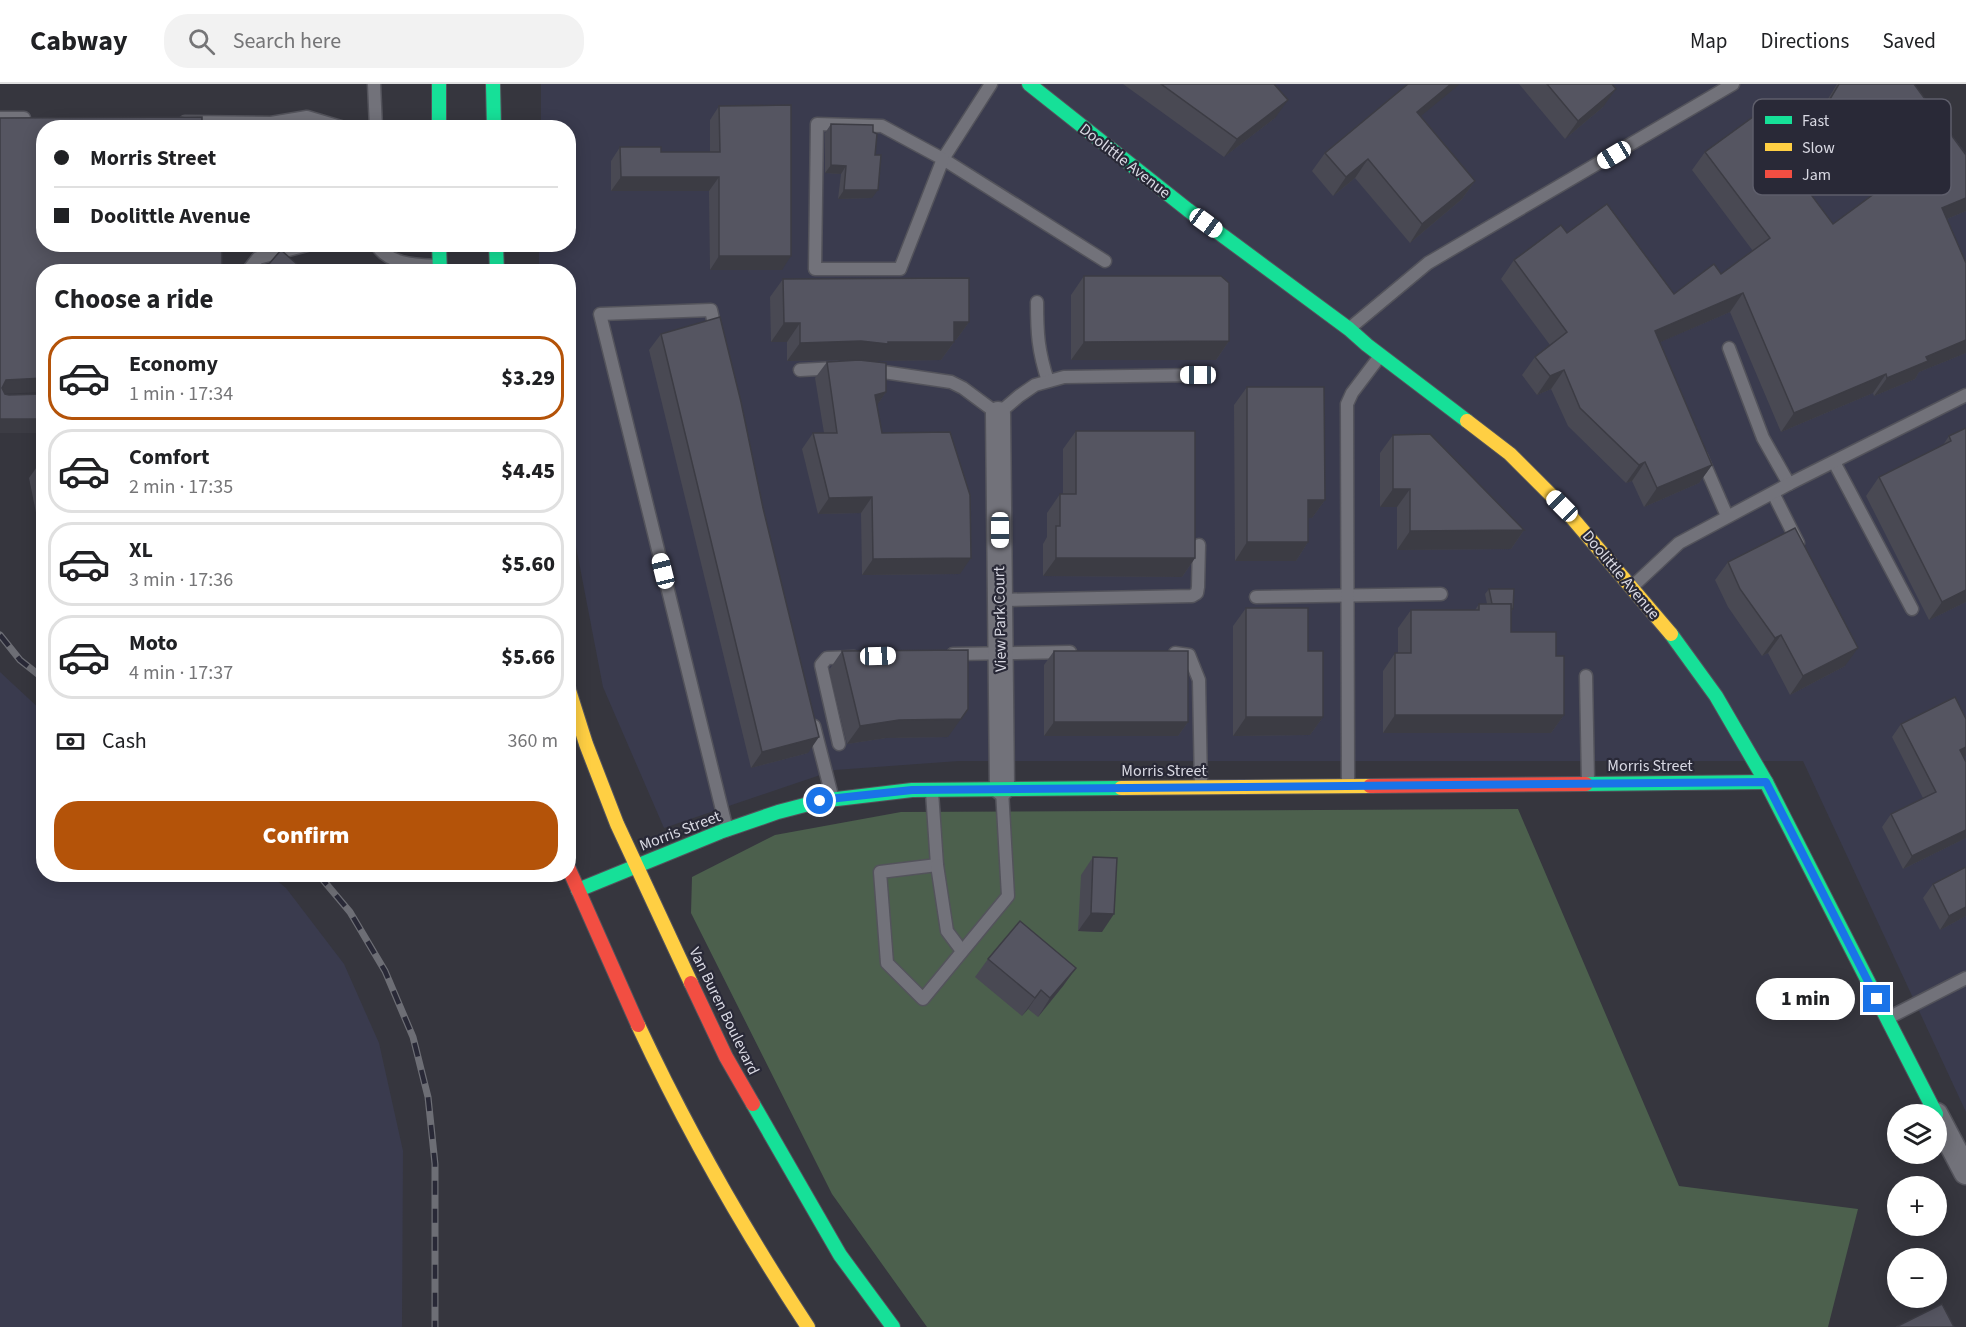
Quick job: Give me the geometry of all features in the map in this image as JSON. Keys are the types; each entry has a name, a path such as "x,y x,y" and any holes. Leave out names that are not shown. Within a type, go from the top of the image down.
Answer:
{"street":[{"path":"439,84 439,120"},
{"path":"493,84 494,120"},
{"name":"Doolittle Avenue","path":"1029,84 1188,210 1349,329 1510,454 1562,506 1665,626 1716,696 1766,782 1930,1104"},
{"name":"View Park Court","path":"998,414 1002,788"},
{"name":"Van Buren Boulevard","path":"576,711 617,824 726,1057 840,1255 893,1327"},
{"name":"Morris Street","path":"579,890 769,816 833,799 931,790 1766,782"},
{"path":"575,882 614,974 660,1068 726,1194 784,1293 808,1327"},
{"name":"Doolittle Avenue","path":"1947,1136 1966,1173"}],"lane":[{"path":"374,84 376,120"},
{"path":"991,84 943,159 900,269 815,269 817,124 882,126 943,159 1106,261"},
{"path":"1349,329 1428,263 1733,84"},
{"path":"289,120 307,117 317,120"},
{"path":"0,118 34,119"},
{"path":"254,264 258,258 281,252"},
{"path":"383,252 388,258 412,264"},
{"path":"1037,302 1039,353 1048,381"},
{"path":"719,344 711,310 600,314 727,831"},
{"path":"1729,348 1763,438 1789,484"},
{"path":"1348,785 1347,404 1352,393 1381,356"},
{"path":"800,370 853,369 951,382 998,414 1035,386 1064,377 1198,375"},
{"path":"1632,587 1679,543 1789,484 1966,395"},
{"path":"1695,442 1727,516"},
{"path":"1834,462 1912,609"},
{"path":"1773,493 1805,557"},
{"path":"1000,600 1192,596 1197,593 1198,586 1199,545"},
{"path":"1257,597 1441,594"},
{"path":"936,654 1079,652"},
{"path":"1157,653 1184,653 1189,655 1194,664 1199,680 1201,787"},
{"path":"839,744 821,665 827,658 866,656"},
{"path":"1586,676 1588,783"},
{"path":"812,719 833,799"},
{"path":"937,865 880,872 887,963 923,999 1008,896 1002,788"},
{"path":"931,790 937,865 947,931 962,951"},
{"path":"1887,1018 1966,978"}],"shaded area":[{"path":"541,84 1912,84 1924,99 1753,99 1753,195 1951,195 1951,134 1966,153 1966,1112 1803,761 959,761 835,770 664,828 603,687 576,547 576,264 539,264 539,252 576,252 576,120 541,120"},
{"path":"0,672 36,705 36,882 279,882 286,888 344,964 379,1043 403,1151 402,1327 0,1327"}],"green space":[{"path":"1518,809 1679,1186 1858,1209 1828,1327 927,1327 832,1194 691,913 692,877 775,835 901,812"}],"building":[{"path":"1161,84 1274,84 1288,100 1237,139"},
{"path":"1408,84 1451,84 1417,112 1475,181 1422,224 1368,159 1346,177 1325,153"},
{"path":"1547,84 1612,84 1616,89 1578,121"},
{"path":"1839,84 1914,84 1925,99 1830,99"},
{"path":"791,105 791,256 719,256 719,177 621,177 620,147 661,147 661,152 720,152 719,106"},
{"path":"202,117 202,120 36,120 36,252 222,252 222,264 36,264 36,378 6,380 2,388 5,394 9,395 36,394 36,419 0,419 0,118"},
{"path":"1753,117 1753,195 1811,195 1833,224 1872,195 1951,195 1951,135 1966,155 1966,198 1942,208 1966,263 1966,340 1926,357 1928,361 1887,378 1886,374 1794,413 1743,293 1655,331 1712,465 1657,488 1645,462 1639,465 1580,408 1564,370 1550,376 1535,357 1567,332 1514,260 1561,225 1567,233 1607,204 1674,294 1714,264 1721,274 1770,238 1705,152"},
{"path":"831,124 873,125 873,132 877,134 875,155 881,155 878,190 844,190 846,166 831,165"},
{"path":"279,252 283,252 297,264 269,264"},
{"path":"1084,276 1221,276 1229,283 1229,341 1084,342"},
{"path":"969,278 969,322 954,322 954,342 800,343 800,323 784,323 783,279"},
{"path":"720,317 741,402 763,508 819,737 762,752 661,334"},
{"path":"859,360 886,363 886,392 875,395 882,433 950,432 970,495 971,558 873,559 872,497 829,498 813,433 837,433 827,362"},
{"path":"1247,387 1324,387 1325,500 1308,500 1308,542 1247,542"},
{"path":"1966,428 1966,590 1942,602 1879,477 1951,441 1949,436"},
{"path":"1076,431 1195,431 1195,558 1056,558 1056,526 1060,526 1060,494 1076,494"},
{"path":"1430,434 1524,530 1410,531 1410,489 1393,489 1393,435"},
{"path":"1795,528 1858,648 1803,676 1781,635 1775,638 1740,589 1728,562"},
{"path":"1489,589 1514,589 1513,609 1511,609 1511,604 1492,604"},
{"path":"1479,604 1511,604 1511,632 1556,632 1556,656 1564,656 1564,715 1395,715 1395,653 1411,653 1411,610 1479,610"},
{"path":"1246,608 1308,608 1308,651 1323,651 1323,717 1246,717"},
{"path":"968,650 968,709 961,719 899,720 860,726 842,651"},
{"path":"1054,651 1188,651 1188,722 1054,722"},
{"path":"1955,697 1966,719 1966,747 1960,750 1966,762 1966,830 1912,856 1891,814 1936,792 1901,724"},
{"path":"1093,857 1117,858 1114,914 1091,913"},
{"path":"1966,867 1966,907 1949,916 1933,884"},
{"path":"1020,921 1076,968 1050,998 1041,990 1035,998 988,959"},
{"path":"1934,1308 1944,1308 1954,1327 1896,1327"}],"railway":[{"path":"0,635 20,660 36,673"},
{"path":"325,882 350,912 385,971 413,1037 428,1097 435,1164 435,1327"}],"traffic: fast":[{"path":"439,84 439,120"},
{"path":"493,84 494,120"},
{"path":"1029,84 1188,210 1349,329 1467,421"},
{"path":"439,252 440,264"},
{"path":"496,252 497,264"},
{"path":"1671,634 1716,696 1766,782 1931,1104"},
{"path":"1586,784 1766,782"},
{"path":"578,890 720,832 778,812 820,801 912,790 1121,788"},
{"path":"753,1104 840,1255 893,1327"}],"traffic: slow":[{"path":"1467,421 1510,454 1562,506 1671,634"},
{"path":"576,712 617,824 691,983"},
{"path":"1121,788 1370,786"},
{"path":"638,1025 717,1179 761,1254 808,1327"}],"traffic: jam":[{"path":"1370,786 1586,784"},
{"path":"575,882 638,1025"},
{"path":"691,983 726,1057 753,1104"}],"route":[{"path":"820,801 912,790 1002,788 1766,782 1877,999"}]}
